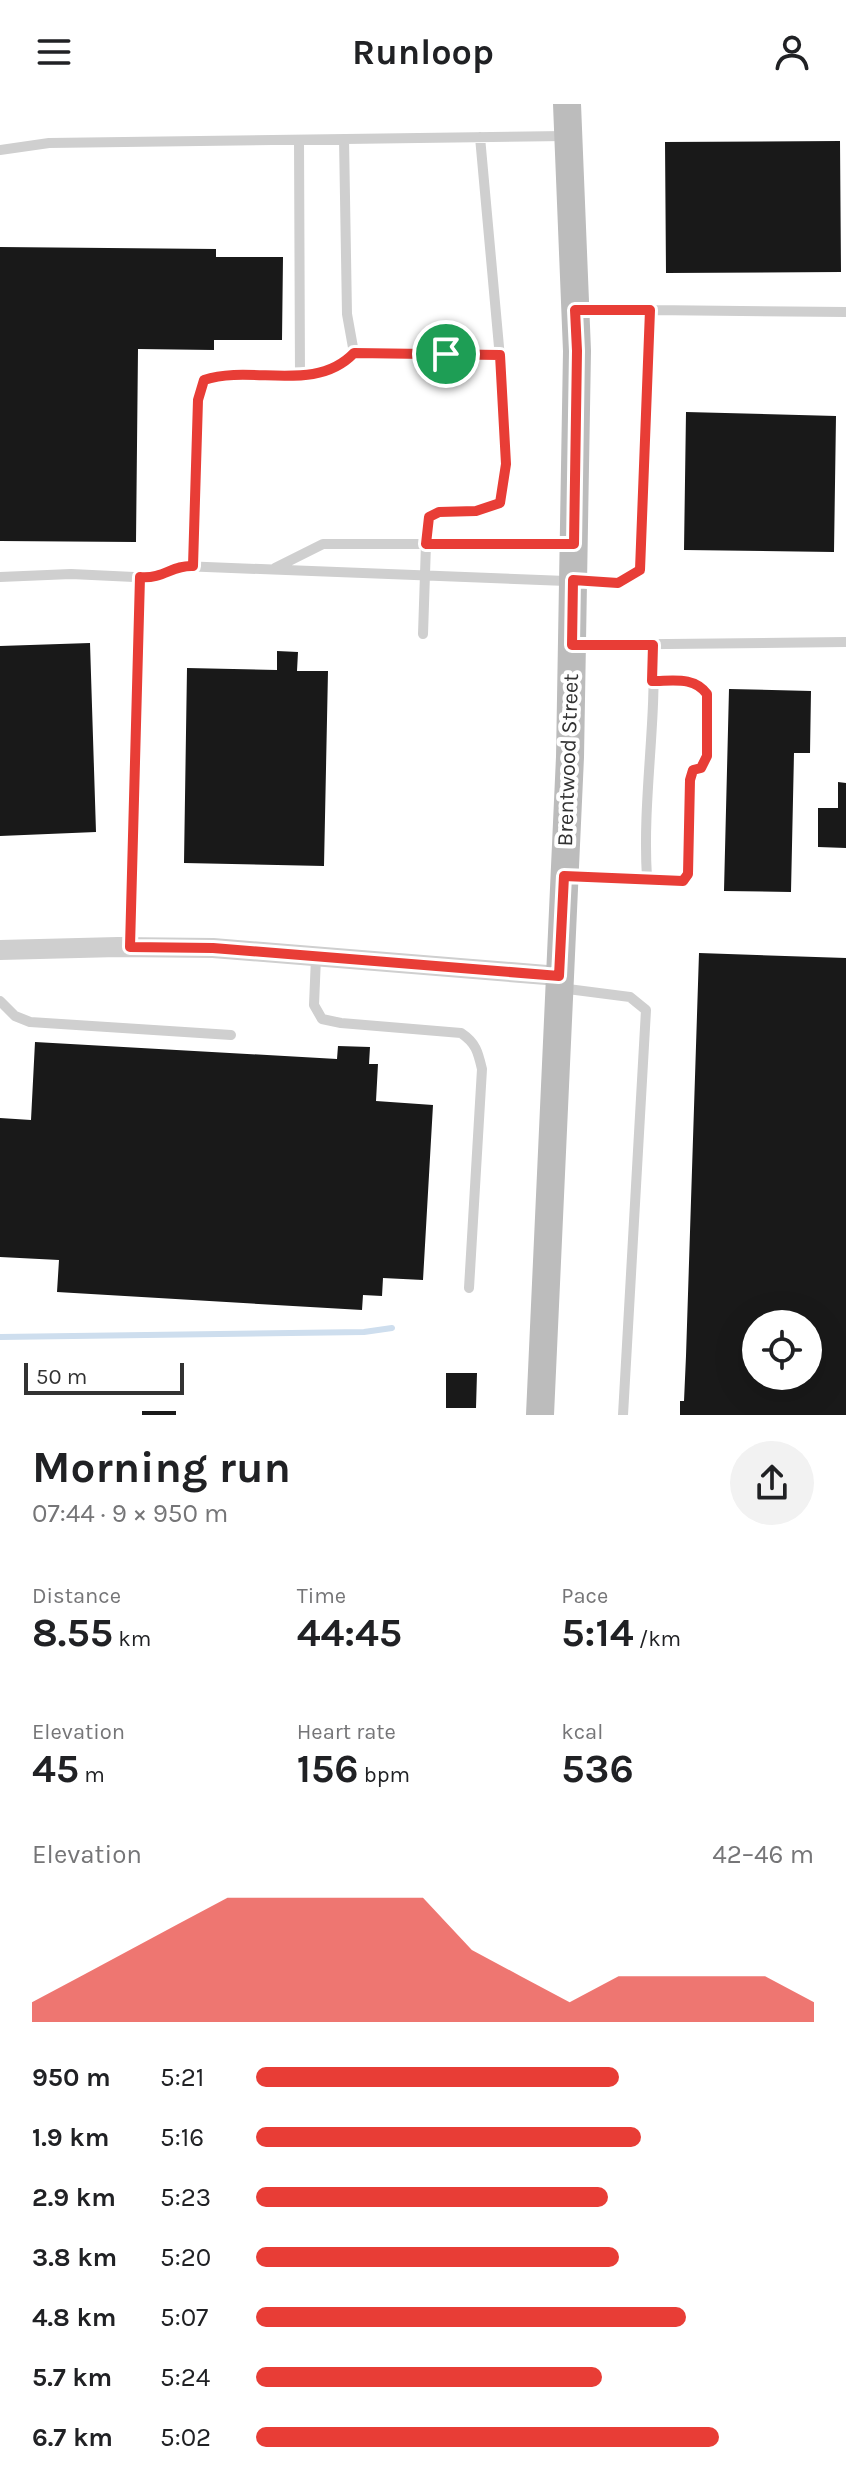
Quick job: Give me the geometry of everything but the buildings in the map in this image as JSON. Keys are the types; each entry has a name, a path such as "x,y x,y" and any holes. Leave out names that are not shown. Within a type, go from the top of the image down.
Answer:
{"main road":[{"name":"Brentwood Street","path":"540,1415 570,757 577,351 567,104"}],"street":[{"path":"0,950 213,948 558,982"}],"lane":[{"path":"0,150 49,143 569,136"},
{"path":"423,634 429,517 439,512 476,511 500,503 506,464 500,355 480,137"},
{"path":"344,139 347,314 354,353"},
{"path":"299,140 300,376"},
{"path":"575,310 846,312"},
{"path":"0,577 71,574 155,578 182,566 193,566 618,583 640,570 650,310"},
{"path":"193,566 198,400 204,380 221,375 300,376 327,373 343,365 354,353 500,355"},
{"path":"273,569 323,544 574,544"},
{"path":"130,947 140,577"},
{"path":"572,645 846,642"},
{"path":"647,878 653,645"},
{"path":"564,876 683,881 688,874 690,780 693,770 701,768 707,756 708,710 704,690 690,681 652,681"},
{"path":"316,957 314,1005 322,1019 461,1033 473,1040 482,1069 469,1288"},
{"path":"558,982 630,997 646,1010 623,1415"},
{"path":"0,1001 15,1016 30,1022 231,1035"}],"waterway":[{"path":"0,1337 364,1332 392,1328"}],"route":[{"path":"575,310 650,310 640,570 618,583 573,580 572,645 653,645 652,681 690,681 707,694 707,756 701,768 693,770 690,780 688,874 683,881 564,876 559,976 213,948 130,947 140,577 155,578 182,566 193,566 198,400 204,380 221,375 300,376 327,373 343,365 354,353 446,354 500,355 506,464 500,503 476,511 439,512 429,517 426,544 574,544 575,310"}]}
